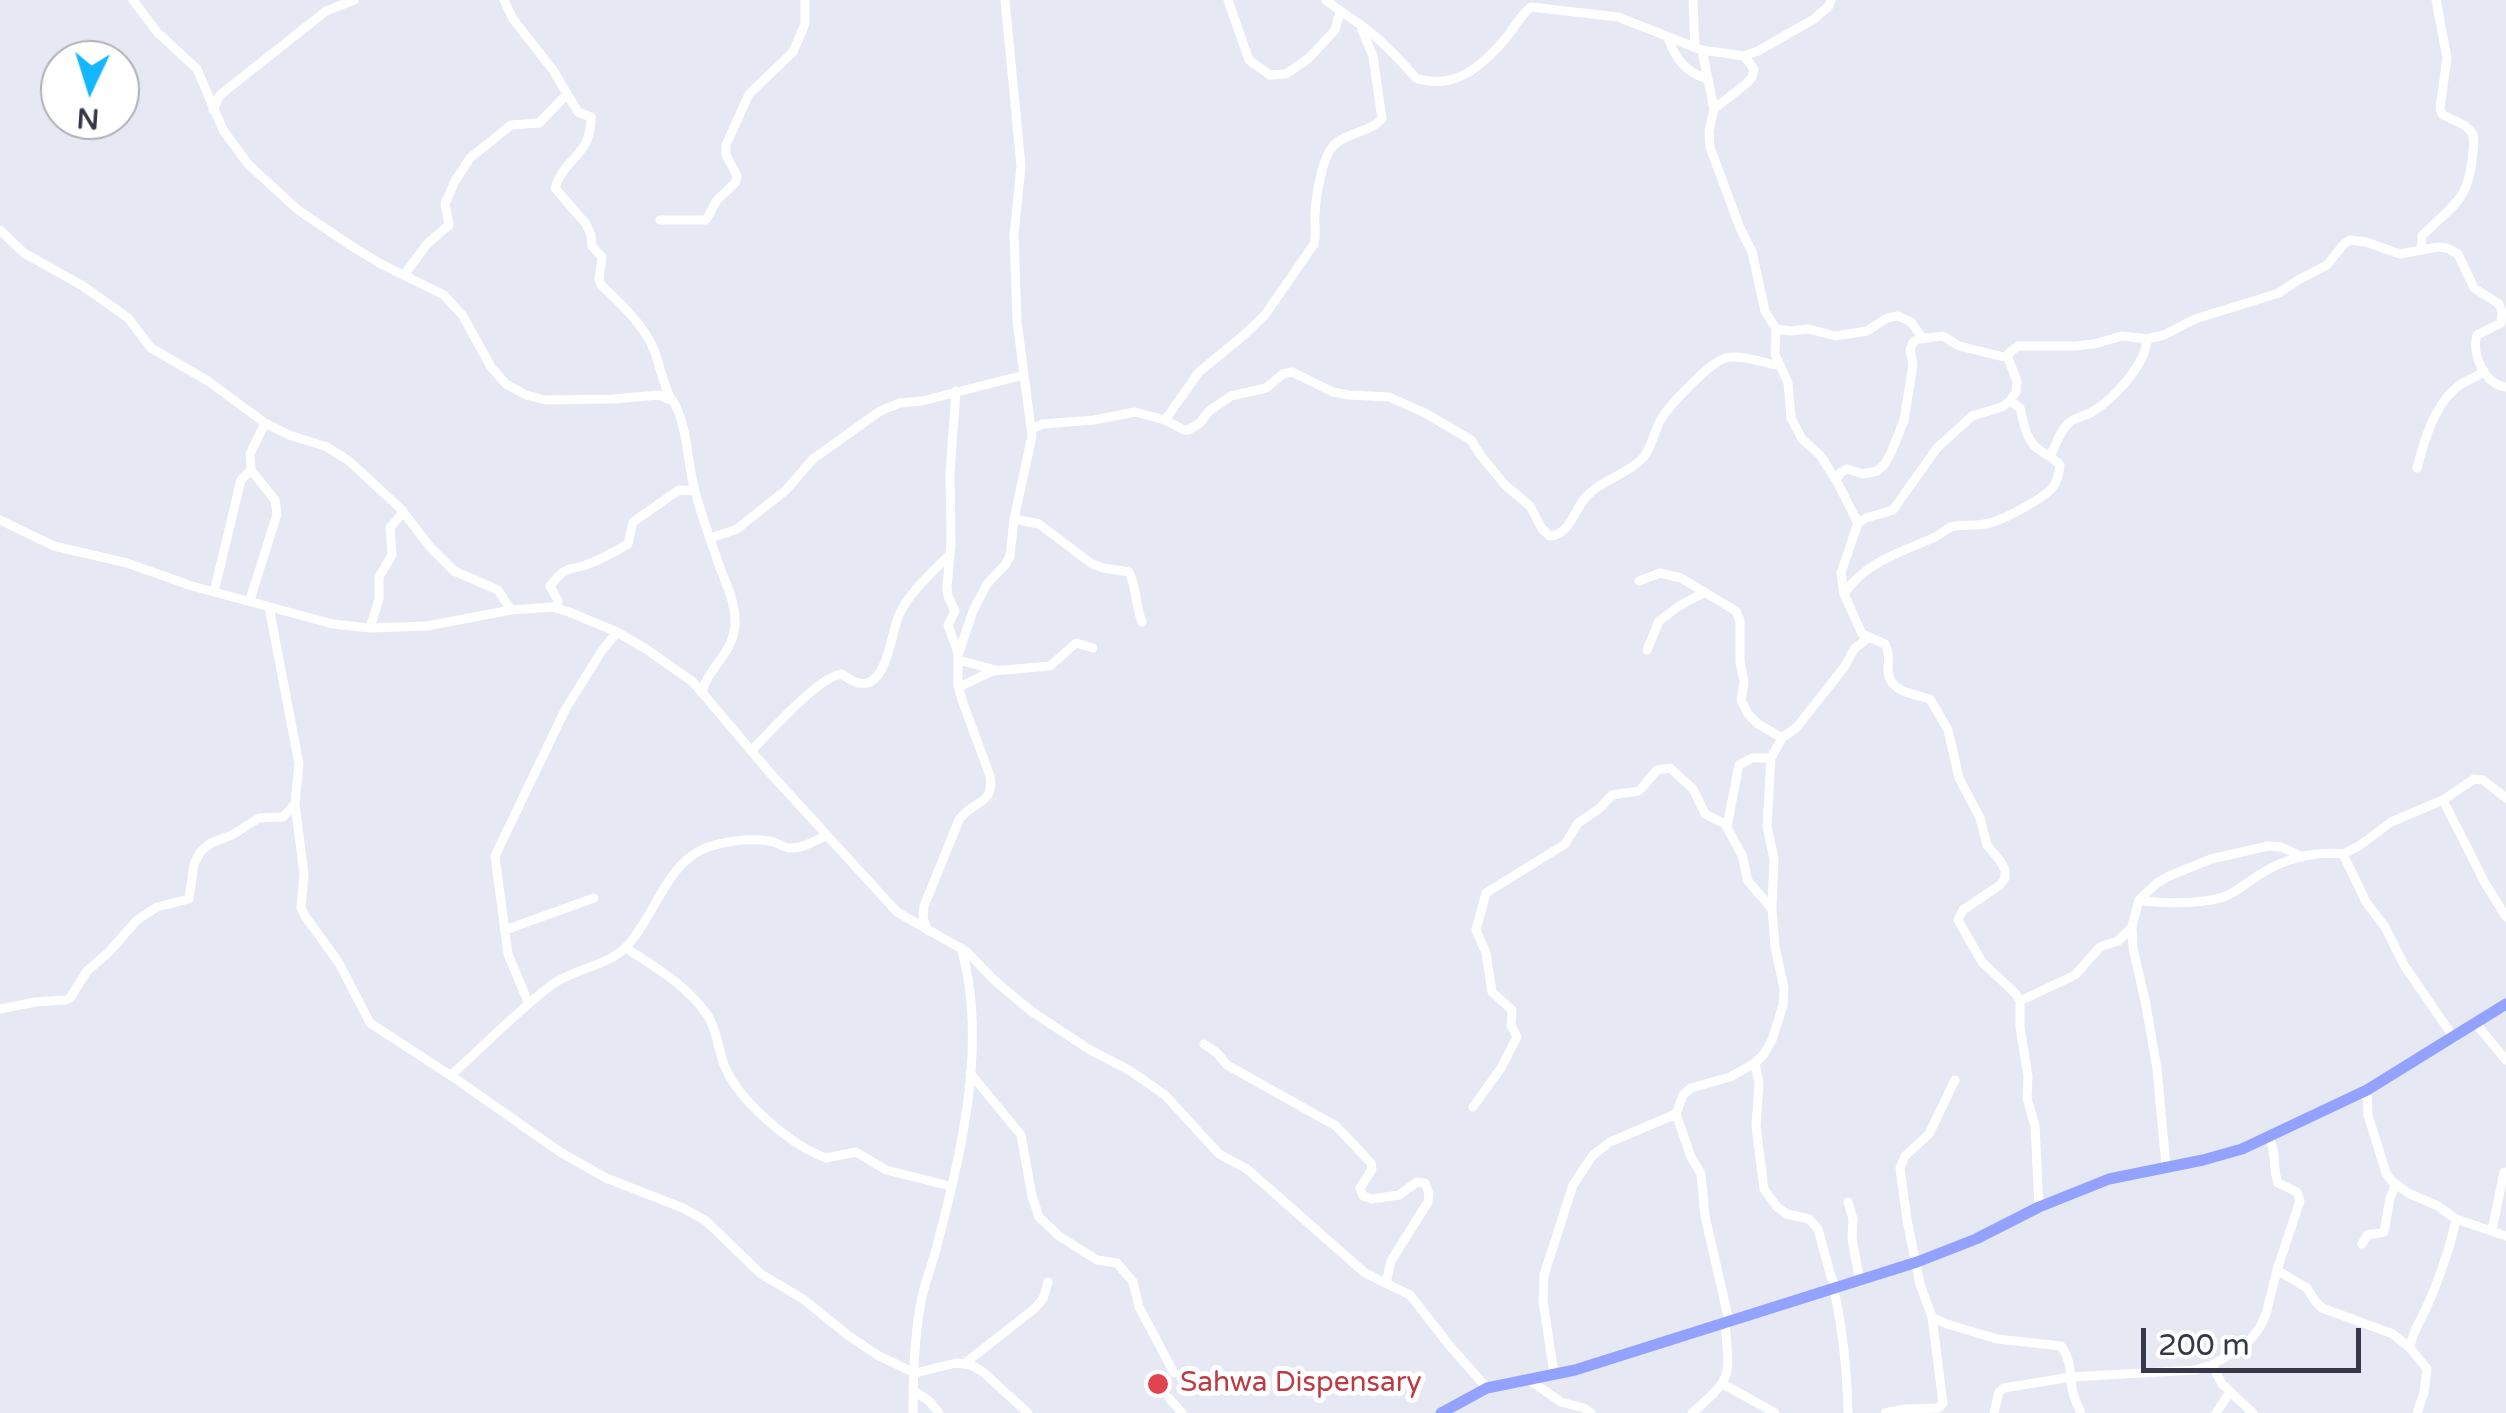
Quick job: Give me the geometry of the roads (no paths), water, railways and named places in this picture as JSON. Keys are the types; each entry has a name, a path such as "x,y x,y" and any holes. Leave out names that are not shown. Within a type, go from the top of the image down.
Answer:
{"main road":[{"path":"1442,1413 1487,1388 1574,1370 1918,1262 2109,1179 2242,1150 2367,1090 2506,1004"}],"street":[{"path":"133,0 157,32 196,68 235,148 290,203 381,264 444,295 456,306 497,375 517,390 545,400 670,397"},
{"path":"214,110 220,95 326,10 354,0"},
{"path":"504,0 513,19 580,113 590,116 587,145 555,188 590,230 592,246 602,257 601,284 646,334 655,352 658,371 680,416 695,491 732,594 735,626 728,649 702,692"},
{"path":"660,220 706,220 717,200 735,183 737,176 726,155 726,145 749,94 794,52 805,24 805,0"},
{"path":"958,658 973,611 987,584 1010,556 1031,445 1017,322 1014,235 1021,166 1006,0"},
{"path":"1228,0 1249,60 1270,75 1286,74 1309,58 1335,30 1340,12"},
{"path":"1326,0 1424,81 1455,80 1469,74 1506,38 1530,7 1618,17 1699,49 1744,56 1814,19 1829,6 1830,0"},
{"path":"1693,0 1699,49 1714,109 1710,147 1752,252 1765,311 1776,329 1775,354 1788,383 1794,427 1820,455 1858,523 1841,574 1844,594 1858,627 1868,638 1885,644 1890,660 1888,672 1895,686 1912,696 1930,699 1948,730 1958,778 1980,818 1987,846 2005,870 2000,885 1962,910 1958,920 1982,962 2020,1002 2027,1098 2035,1126 2039,1207"},
{"path":"2421,249 2422,236 2463,197 2474,148 2473,133 2442,114 2447,58 2436,0"},
{"path":"1165,420 1200,372 1265,315 1314,244 1319,184 1331,148 1382,119 1373,56 1358,23"},
{"path":"1668,38 1674,53 1692,74 1707,80"},
{"path":"1714,109 1752,77 1754,68 1744,56"},
{"path":"404,275 427,244 448,225 445,204 470,158 511,125 538,123 568,94"},
{"path":"0,230 24,252 128,318 151,348 208,381 264,424 338,454 378,486 454,571 498,590 511,610"},
{"path":"1858,523 1893,510 1937,448 1972,416 2010,402 2017,381 2008,358 2018,346 2075,346 2122,336 2147,339 2164,334 2195,319 2279,293 2327,264 2350,240 2400,254 2436,247 2458,254 2474,288 2499,304 2502,312 2501,323 2480,332 2474,350 2492,382 2506,387"},
{"path":"1776,329 1809,329 1835,336 1867,330 1898,316 1911,322 1923,339"},
{"path":"1836,480 1844,470 1871,474 1884,466 1904,420 1913,342 1943,336 1959,346 2008,358"},
{"path":"2050,456 2068,423 2091,412 2118,391 2144,358 2147,339"},
{"path":"1032,428 1130,412 1188,430 1230,396 1266,388 1287,372 1332,392 1386,396 1471,440 1505,486 1530,506 1542,529 1557,536 1564,532 1592,490 1643,458 1675,400 1719,361 1732,357 1780,366"},
{"path":"2418,468 2443,403 2461,384 2484,370"},
{"path":"711,538 738,529 790,485 813,459 892,405 1024,375"},
{"path":"928,930 924,906 963,813 982,802 991,790 990,776 959,687 958,658 948,625 955,611 947,592 956,392"},
{"path":"1844,594 1856,578 1881,560 1951,526 1994,522 2053,487 2060,465 2036,448 2023,427 2020,408 2010,402"},
{"path":"250,600 277,514 275,500 252,470 250,454 264,424"},
{"path":"214,592 240,480 252,470"},
{"path":"556,608 558,601 550,586 563,571 588,565 628,544 633,522 679,490 695,491"},
{"path":"370,628 380,598 379,577 392,555 390,528 403,512"},
{"path":"0,520 46,543 148,569 192,586 319,622 370,628 427,626 511,610 556,608 617,632 673,667 702,692 897,912 960,947 1031,1011 1166,1095 1210,1146 1247,1169 1365,1273 1410,1295 1487,1388"},
{"path":"1014,520 1039,524 1092,564 1129,572 1142,622"},
{"path":"751,751 808,694 832,676 842,674 858,682 878,675 891,650 900,613 950,554"},
{"path":"1639,581 1651,575 1669,574 1732,607 1738,615 1744,708 1758,724 1782,738"},
{"path":"1648,650 1660,620 1705,592"},
{"path":"269,607 299,764 295,804 304,874 302,907 339,964 367,1020 560,1152 606,1178 697,1215 760,1274 803,1299 879,1356 915,1373 964,1364 983,1372 1028,1413"},
{"path":"528,1002 510,961 495,856 565,710 617,632"},
{"path":"1554,1374 1543,1301 1544,1275 1573,1185 1593,1155 1610,1142 1676,1114 1691,1088 1730,1076 1755,1063 1772,1040 1784,988 1772,910 1774,858 1768,826 1771,758 1782,738 1797,727 1854,649 1868,638"},
{"path":"959,687 999,671 1050,666 1076,643 1094,648"},
{"path":"958,658 999,671"},
{"path":"1727,827 1739,764 1752,758 1771,758"},
{"path":"1473,1107 1501,1068 1516,1037 1511,1025 1512,1010 1492,992 1486,953 1476,930 1486,893 1566,844 1578,823 1612,795 1634,794 1653,774 1670,768 1694,789 1705,814 1725,824 1742,855 1748,881 1772,910"},
{"path":"2139,900 2214,900 2279,864 2329,852 2342,854 2391,822 2442,800 2474,779 2483,780 2506,798"},
{"path":"2442,800 2506,918"},
{"path":"0,1009 70,998 87,971 137,920 157,907 189,899 194,864 201,851 259,818 283,817 295,804"},
{"path":"451,1075 528,1002 578,970 612,958 626,948 676,873 693,855 705,848 745,840 771,841 792,848 826,836"},
{"path":"2166,1166 2157,1069 2133,948 2132,926 2139,900 2169,876 2210,859 2268,846 2303,857"},
{"path":"2342,854 2404,965 2454,1038"},
{"path":"504,930 594,898"},
{"path":"2020,1002 2076,974 2100,947 2118,941 2132,926"},
{"path":"913,1413 922,1297 963,1129 970,1073 970,984 960,947"},
{"path":"626,948 670,976 699,1006 713,1026 729,1075 760,1113 786,1136 826,1158 856,1152 886,1170 950,1186"},
{"path":"2476,1024 2506,1060"},
{"path":"1204,1044 1230,1067 1341,1131 1371,1163 1372,1169 1360,1188 1366,1198 1399,1195 1417,1182 1424,1183 1428,1202 1391,1261 1386,1283"},
{"path":"1755,1063 1759,1083 1756,1126 1764,1189 1777,1208 1808,1219 1818,1228 1840,1314 1848,1413"},
{"path":"970,1073 1021,1135 1039,1217 1059,1236 1097,1260 1117,1263 1134,1282 1139,1307 1174,1373"},
{"path":"1885,1413 1904,1408 1938,1408 1943,1403 1932,1317 1920,1284 1900,1168 1905,1156 1930,1134 1955,1080"},
{"path":"2367,1090 2368,1115 2386,1172 2396,1184 2456,1219 2506,1236"},
{"path":"1676,1114 1700,1174 1727,1321 1728,1369 1723,1384 1692,1413"},
{"path":"1994,1413 1999,1392 2004,1388 2072,1377 2195,1370 2212,1365 2255,1335 2266,1314 2300,1201 2297,1192 2278,1182 2275,1176 2275,1154 2269,1138"},
{"path":"2492,1230 2504,1172"},
{"path":"2362,1244 2367,1235 2385,1230 2396,1184"},
{"path":"1848,1202 1860,1282"},
{"path":"2410,1348 2451,1242 2456,1219"},
{"path":"2277,1270 2308,1288 2322,1308 2393,1334 2410,1348 2428,1369 2417,1413"},
{"path":"964,1364 1034,1310 1043,1299 1048,1282"},
{"path":"1932,1317 1998,1339 2061,1346 2066,1351 2073,1394 2081,1413"},
{"path":"2212,1365 2222,1384 2253,1413"},
{"path":"1528,1379 1562,1402 1591,1413"},
{"path":"1723,1384 1774,1413"},
{"path":"913,1390 929,1400 939,1413"},
{"path":"2216,1413 2230,1392"},
{"path":"1169,1398 1182,1413"}],"place":[{"name":"Sahwa Dispensary","path":"1158,1384"}]}
